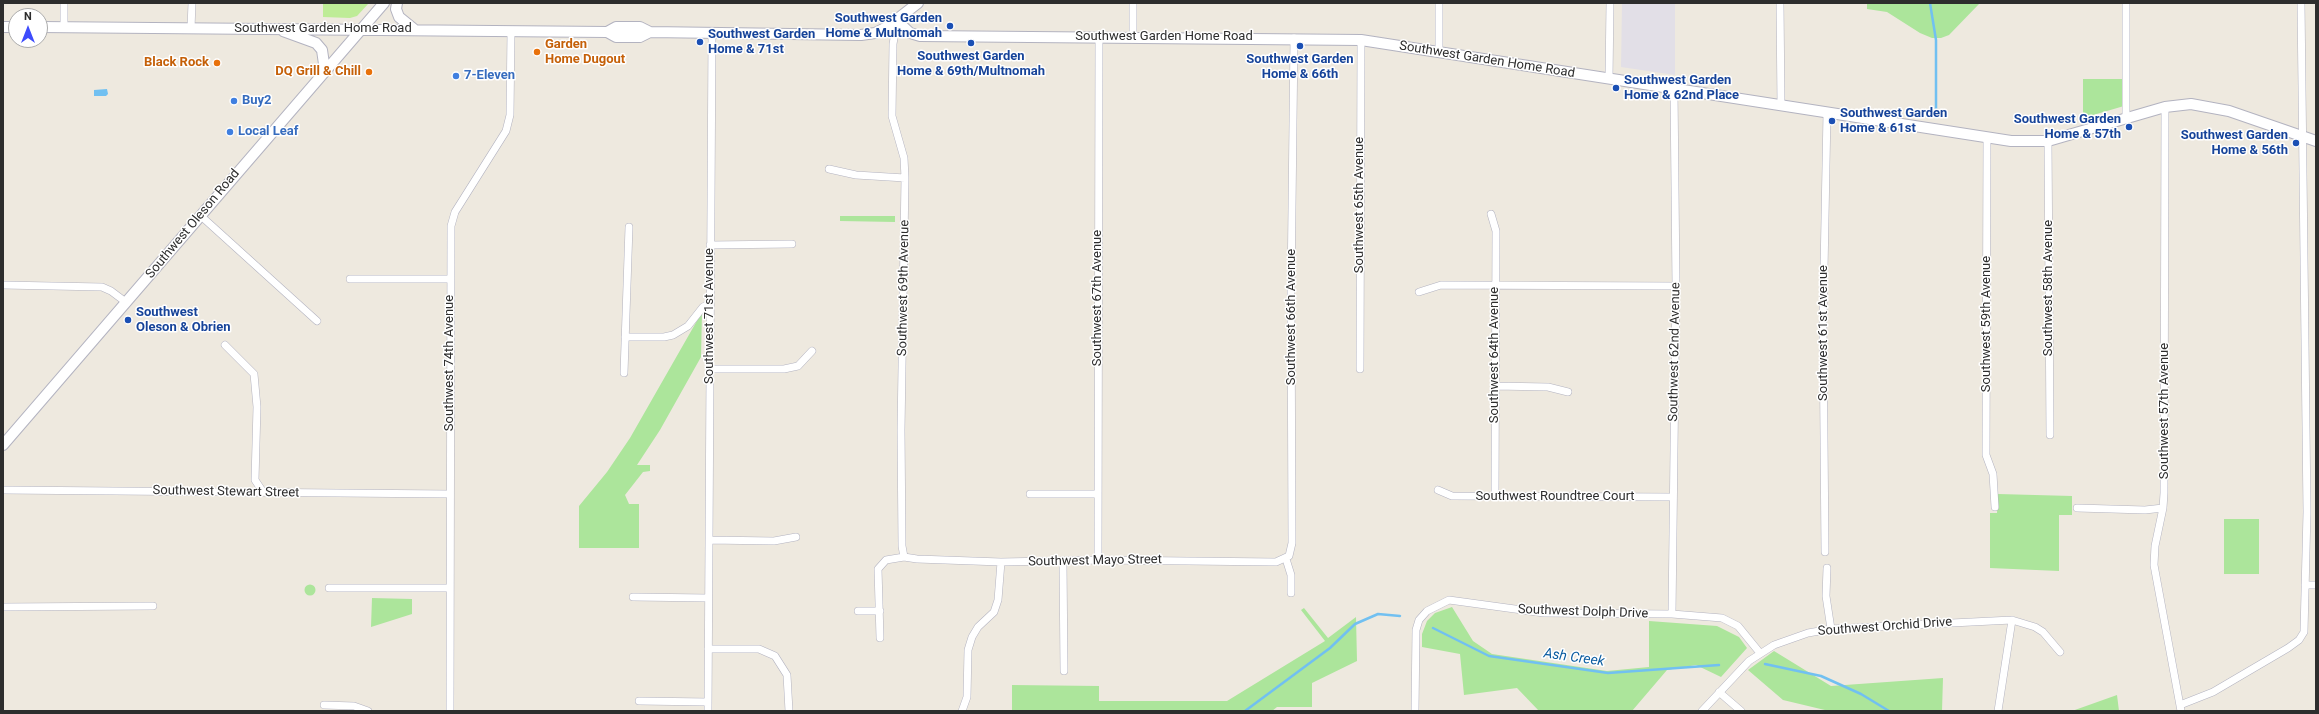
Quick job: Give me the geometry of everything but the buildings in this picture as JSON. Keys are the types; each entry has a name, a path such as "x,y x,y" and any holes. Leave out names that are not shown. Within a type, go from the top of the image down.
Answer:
{"main road":[{"name":"Southwest Oleson Road","path":"3,445 127,303 384,3"},
{"path":"396,3 396,9 399,17 415,30"},
{"path":"897,21 918,3"},
{"name":"Southwest Garden Home Road","path":"48,27 607,32 616,36 640,36 650,32 868,35 882,31 897,21 910,32 920,36 1133,36 1361,40 1987,138 2023,142 2048,141 2165,107 2191,104 2210,106 2316,141"},
{"path":"275,29 316,43 322,50 325,71"}],"street":[{"path":"64,3 64,27"},
{"path":"191,28 192,3"},
{"path":"1133,3 1133,36"},
{"path":"1439,3 1439,52"},
{"path":"1610,3 1610,79"},
{"path":"1780,3 1780,106"},
{"path":"2126,3 2126,118"},
{"path":"2180,708 2213,692 2299,640 2304,632 2306,623 2304,136 2301,123 2301,3"},
{"name":"Southwest 69th Avenue","path":"897,21 893,44 892,116 904,158 905,178 901,430 902,546 904,557"},
{"name":"Southwest 74th Avenue","path":"450,711 451,226 454,216 504,136 509,121 511,31"},
{"name":"Southwest 71st Avenue","path":"708,711 709,304 712,34"},
{"name":"Southwest 67th Avenue","path":"1098,560 1099,36"},
{"name":"Southwest 66th Avenue","path":"1286,559 1292,550 1291,292 1294,38"},
{"name":"Southwest 65th Avenue","path":"1360,369 1361,40"},
{"name":"Southwest 62nd Avenue","path":"1672,614 1676,286 1674,89"},
{"name":"Southwest 57th Avenue","path":"2165,107 2163,508 2157,536 2154,565 2180,708"},
{"name":"Southwest 61st Avenue","path":"1825,552 1823,323 1827,113"},
{"name":"Southwest 59th Avenue","path":"1987,138 1986,455 1993,474 1995,507"},
{"name":"Southwest 58th Avenue","path":"2048,141 2050,435"},
{"path":"830,169 856,175 905,178"},
{"name":"Southwest 64th Avenue","path":"1491,214 1496,231 1495,497"},
{"path":"200,216 317,321"},
{"path":"624,372 629,227"},
{"path":"710,245 792,244"},
{"path":"350,279 450,279"},
{"path":"1419,292 1441,285 1495,284 1676,286"},
{"path":"3,285 102,287 127,303"},
{"path":"625,337 664,337 673,335 688,326 703,307 709,304"},
{"path":"224,345 254,374 257,407 255,480 263,492"},
{"path":"709,369 784,369 798,366 812,351"},
{"path":"1495,386 1548,387 1568,392"},
{"name":"Southwest Stewart Street","path":"3,490 450,494"},
{"name":"Southwest Roundtree Court","path":"1438,490 1452,496 1673,497"},
{"path":"1030,494 1098,494"},
{"path":"2077,508 2145,510 2163,508"},
{"path":"709,540 774,541 796,537"},
{"name":"Southwest Mayo Street","path":"880,638 878,569 886,560 904,557 917,559 1001,562 1063,562 1098,560 1276,562 1286,559"},
{"path":"1286,559 1291,575 1291,594"},
{"path":"962,711 968,692 968,650 975,632 994,612 998,600 1001,562"},
{"path":"1063,562 1064,671"},
{"path":"1827,568 1826,596 1831,629"},
{"path":"2306,585 2316,585"},
{"path":"329,588 450,588"},
{"path":"633,597 708,598"},
{"name":"Southwest Dolph Drive","path":"1415,711 1416,630 1419,620 1427,611 1439,603 1457,600 1544,614 1672,614 1712,616 1731,621 1745,633 1760,653"},
{"path":"3,607 153,606"},
{"path":"858,611 880,611"},
{"path":"1998,711 2012,620"},
{"name":"Southwest Orchid Drive","path":"1702,711 1739,669 1760,653 1794,637 1831,629 2012,620 2035,627 2043,632 2060,652"},
{"path":"708,648 759,649 775,656 787,675 789,711"},
{"path":"1719,692 1741,711"},
{"path":"639,701 708,702"},
{"path":"324,705 354,706 368,711"}],"shaded area":[{"path":"1622,3 1675,3 1675,75 1621,67"}],"green space":[{"path":"323,3 369,3 357,16 350,18 323,17"},
{"path":"1867,3 1980,3 1949,35 1941,38 1932,38 1920,33 1887,12 1867,9"},
{"path":"2083,79 2124,79 2124,106 2083,118"},
{"path":"840,216 895,216 895,222 840,221"},
{"path":"702,312 701,357 660,430 637,465 650,465 650,471 643,472 625,495 629,504 639,504 639,548 579,548 579,506 607,472 630,438"},
{"path":"1998,494 2072,496 2072,515 2059,515 2059,571 1990,568 1990,513 1997,513"},
{"path":"2224,519 2259,519 2259,574 2224,574"},
{"path":"310,584 314,586 316,590 314,594 310,596 306,594 304,590 306,586"},
{"path":"372,598 412,599 412,614 371,627"},
{"path":"1452,607 1473,641 1492,654 1607,671 1649,667 1649,621 1717,626 1739,637 1747,648 1721,677 1696,665 1667,670 1632,711 1539,711 1517,688 1464,695 1460,654 1422,647 1422,634 1427,621 1435,613"},
{"path":"1304,608 1328,638 1356,617 1357,661 1312,683 1312,707 1277,707 1272,711 1012,711 1012,685 1099,686 1099,701 1227,701 1325,641 1301,610"},
{"path":"1774,651 1831,686 1943,678 1942,711 1829,711 1783,700 1748,670"},
{"path":"2117,695 2119,711 2072,711"}],"water":[{"path":"107,89 108,94 106,96 94,96 94,90"}],"waterway":[{"path":"1930,3 1936,40 1936,117"},
{"name":"Ash Creek","path":"1245,711 1330,648 1355,624 1378,614 1400,616"},
{"name":"Ash Creek","path":"1433,628 1489,656 1608,673 1719,665"},
{"name":"Ash Creek","path":"1765,664 1821,676 1861,694 1889,711"}],"place":[{"name":"Southwest Garden Home & Multnomah","path":"950,26"},
{"name":"Southwest Garden Home & 71st","path":"700,42"},
{"name":"Southwest Garden Home & 69th/Multnomah","path":"971,43"},
{"name":"Southwest Garden Home & 66th","path":"1300,46"},
{"name":"Garden Home Dugout","path":"537,52"},
{"name":"Black Rock","path":"217,63"},
{"name":"DQ Grill & Chill","path":"369,72"},
{"name":"7-Eleven","path":"456,76"},
{"name":"Southwest Garden Home & 62nd Place","path":"1616,88"},
{"name":"Buy2","path":"234,101"},
{"name":"Southwest Garden Home & 61st","path":"1832,121"},
{"name":"Southwest Garden Home & 57th","path":"2129,127"},
{"name":"Local Leaf","path":"230,132"},
{"name":"Southwest Garden Home & 56th","path":"2296,143"},
{"name":"Southwest Oleson & Obrien","path":"128,320"}]}
